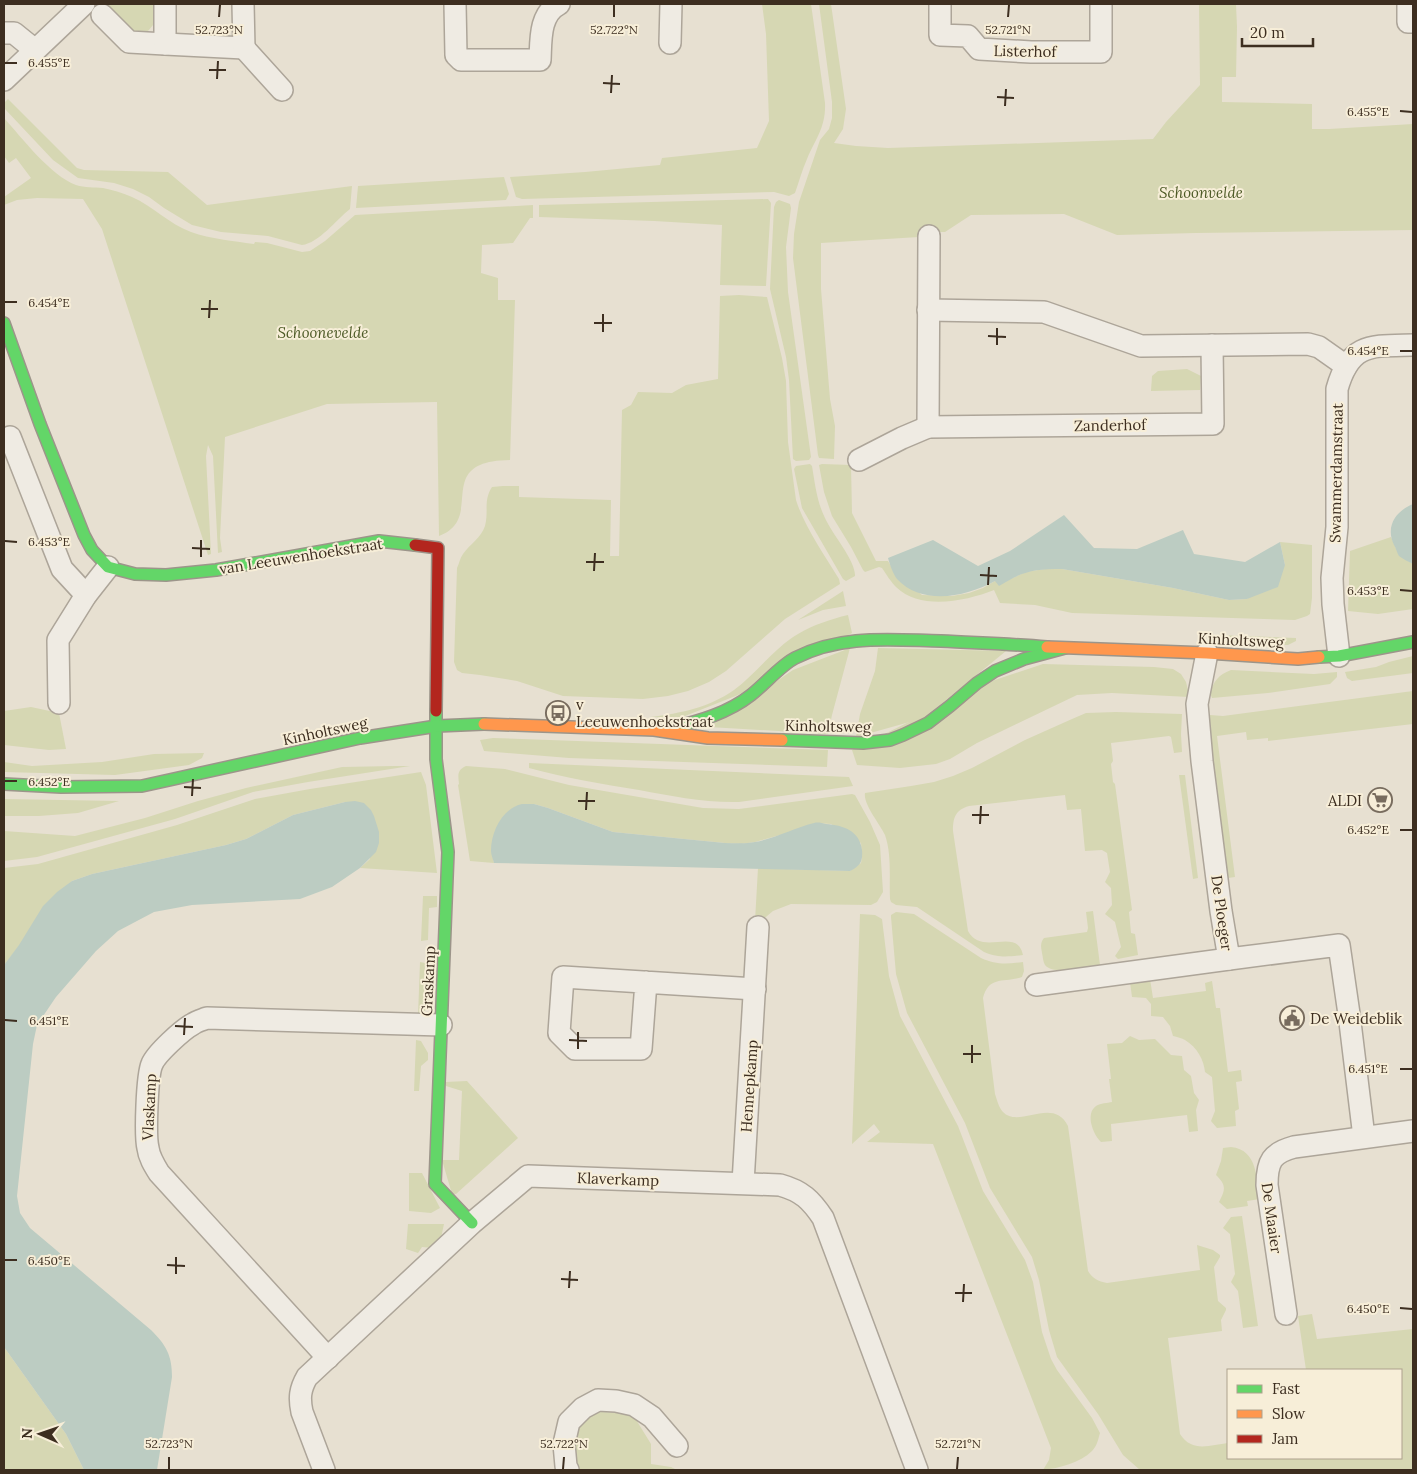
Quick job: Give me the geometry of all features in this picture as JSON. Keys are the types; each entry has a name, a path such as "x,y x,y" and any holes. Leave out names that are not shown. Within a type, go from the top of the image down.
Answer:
{"street":[{"path":"4,80 84,4"},
{"path":"164,44 165,4"},
{"path":"243,4 244,48 282,90"},
{"path":"455,4 456,55 460,60 540,60 541,29 554,6 559,4"},
{"path":"670,43 672,4"},
{"name":"Listerhof","path":"940,4 940,35 968,36 979,50 1031,52 1101,52 1101,4"},
{"path":"1408,4 1408,22 1413,22"},
{"path":"102,16 129,42 244,48"},
{"path":"4,33 14,33 35,50"},
{"path":"928,427 930,236"},
{"path":"928,310 1044,312 1141,346 1308,344 1319,347 1346,366"},
{"path":"4,323 40,424 84,535 92,550 108,567 86,595 58,640 59,703"},
{"name":"Zanderhof","path":"859,460 928,427 1213,424 1212,345"},
{"name":"Swammerdamstraat","path":"1339,656 1332,578 1337,527 1337,390 1346,366 1354,355 1363,349 1375,346 1413,345"},
{"path":"40,424 7,437 62,569 86,595"},
{"name":"van Leeuwenhoekstraat","path":"108,567 135,574 166,575 216,570 379,541 438,548 437,726"},
{"name":"Kinholtsweg","path":"654,730 697,722 726,711 750,696 793,659 820,647 842,642 874,639 1012,644 1298,659 1339,656 1413,642"},
{"name":"Kinholtsweg","path":"4,784 60,787 142,786 360,738 437,726 494,724 654,730 708,738 862,744 880,742 900,737 934,720 984,677 1022,660 1065,648"},
{"name":"De Ploeger","path":"1207,653 1197,704 1202,761 1229,959 1339,945 1350,1014 1364,1137"},
{"name":"Graskamp","path":"437,726 436,759 448,852 435,1184 472,1223"},
{"name":"Hennepkamp","path":"743,1184 758,927"},
{"path":"1036,985 1229,959"},
{"path":"646,982 641,1049 575,1049 559,1033 563,977 646,982 755,990"},
{"name":"Vlaskamp","path":"328,1358 159,1173 153,1164 147,1148 151,1065 155,1058 186,1028 207,1018 441,1025"},
{"name":"De Maaier","path":"1286,1314 1267,1184 1269,1163 1274,1156 1289,1148 1413,1131"},
{"name":"Klaverkamp","path":"324,1470 300,1403 302,1386 307,1377 472,1223 528,1176 780,1185 794,1189 805,1196 823,1218 917,1470"},
{"path":"568,1470 564,1444 570,1422 583,1408 598,1400 634,1405 652,1417 677,1446"}],"green space":[{"path":"104,4 157,4 153,25 148,31 135,32 128,29"},
{"path":"762,4 811,4 825,111 820,132 805,163 795,193 789,196 774,192 522,199 516,197 510,177 660,165 662,158 757,148 769,121 766,34"},
{"name":"Schoonvelde","path":"819,4 831,4 846,109 843,129 834,143 888,148 1153,139 1200,85 1199,4 1236,4 1236,77 1222,77 1222,102 1312,104 1312,129 1413,124 1413,230 1117,235 1064,214 971,215 945,232 920,232 919,237 821,243 821,289 830,399 835,426 834,459 819,458 793,258 794,234 799,202 820,140 829,129 832,118 832,102"},
{"path":"8,99 77,168 84,170 168,172 207,205 352,186 350,209 321,236 302,245 268,236 221,232 192,225 149,197 133,189 114,183 78,178 53,160 4,108 4,103"},
{"name":"Schoonevelde","path":"4,118 37,156 66,180 79,186 103,188 125,194 147,205 183,229 222,240 254,244 255,242 267,243 302,252 310,251 325,241 355,215 533,205 533,218 530,218 513,243 482,245 481,273 498,278 498,300 515,300 510,460 486,463 472,470 465,480 459,517 453,528 439,536 437,402 327,404 225,437 220,538 222,552 218,553 213,456 208,445 206,456 211,554 208,555 102,229 83,199 37,198 17,200 4,205 4,197 31,178 16,158 9,163 4,156"},
{"path":"504,177 509,194 506,200 356,208 358,186"},
{"path":"768,199 771,203 766,286 720,285 722,225 539,217 539,205"},
{"path":"779,200 790,204 791,208 786,247 788,292 811,457 809,460 796,461 793,459 786,357 770,289 774,207"},
{"path":"720,296 767,297 786,381 788,442 796,500 809,530 839,579 840,584 785,619 726,671 709,682 688,691 668,696 643,699 563,696 517,681 462,673 457,670 454,662 457,568 463,554 485,526 487,502 492,487 519,486 519,497 611,500 610,556 619,556 622,410 631,405 638,392 672,393 686,385 718,379"},
{"path":"1187,369 1201,376 1200,390 1151,391 1152,376 1158,371"},
{"path":"810,464 822,512 852,563 855,576 846,581 843,579 802,508 794,469 796,466"},
{"path":"819,465 851,465 852,513 876,561 888,561 922,595 952,596 969,593 995,581 1013,578 1025,572 1062,569 1173,588 1229,600 1247,599 1285,565 1280,542 1312,545 1312,598 1310,614 1295,620 1072,613 1035,605 1000,603 994,590 970,598 944,602 918,599 896,587 882,568 879,567 865,572 863,570 832,516 824,492"},
{"path":"1391,537 1399,555 1413,564 1413,609 1378,614 1348,611 1350,551"},
{"path":"843,591 846,606 823,610 798,620"},
{"path":"848,615 852,633 738,695 680,718 651,717 694,709 724,696 734,690 781,646 798,634 835,618"},
{"path":"1216,635 1296,638 1296,641 1288,645 1216,645"},
{"path":"850,648 828,734 709,727 793,670"},
{"path":"878,648 1006,651 924,718 856,737 860,714 875,671"},
{"path":"1413,656 1413,673 1352,681 1347,678 1345,672 1376,667"},
{"path":"1043,664 1173,669 1181,674 1186,682 1189,697 1112,693 1077,695 977,743 950,759 936,764 900,768 857,765 852,750 992,681"},
{"path":"1231,670 1314,674 1337,672 1337,677 1330,684 1268,693 1212,698 1210,693 1215,682 1220,676"},
{"path":"1413,691 1413,724 1268,741 1268,738 1247,740 1246,732 1217,736 1235,877 1228,878 1209,735 1210,715 1223,716"},
{"path":"31,707 59,713 66,749 49,750 4,745 4,711"},
{"path":"1086,713 1182,714 1182,752 1174,753 1171,737 1169,736 1111,743 1113,782 1115,784 1132,910 1129,912 1131,933 1135,934 1138,955 1118,959 1115,956 1121,947 1115,922 1105,914 1112,905 1111,888 1105,882 1110,872 1107,853 1102,850 1085,851 1081,809 1067,810 1065,795 969,806 958,812 954,818 953,831 968,931 974,938 982,942 1014,943 1019,947 1023,955 1003,956 984,952 917,907 896,905 891,902 887,843 885,835 867,803 865,793 934,782 953,776 1025,740"},
{"path":"493,738 828,750 827,767 569,758 484,751 480,740"},
{"path":"204,753 202,758 189,765 115,775 4,772 4,762 32,766 102,762 154,754"},
{"path":"529,763 849,777 853,786 739,802 714,801 676,797 570,778 529,768"},
{"path":"410,766 253,792 175,819 37,857 4,861 4,831 75,836 145,818 246,788 342,767"},
{"path":"466,766 505,769 569,785 703,808 739,809 852,794 855,795 870,822 880,845 883,892 877,902 871,905 791,904 773,911 761,921 755,921 758,868 850,871 861,863 861,843 831,824 816,823 755,842 741,844 725,843 613,832 534,804 501,820 493,840 494,863 470,861 458,785 458,775"},
{"path":"421,772 426,785 437,873 360,868 370,859 345,802 293,815 246,839 226,845 92,874 72,881 4,965 4,868 38,864 177,825 255,799"},
{"path":"1179,775 1185,775 1198,878 1193,879"},
{"path":"4,799 119,801 78,813 4,816"},
{"path":"423,896 437,896 437,907 429,908 428,940 421,941"},
{"path":"1093,911 1100,965 1079,969 1056,970 1045,965 1041,947 1044,938 1087,932 1086,912"},
{"path":"896,912 914,914 986,960 1002,963 1023,962 1024,971 1022,977 993,983 989,986 983,998 995,1094 1003,1112 1010,1116 1054,1114 1062,1117 1068,1126 1088,1271 1092,1276 1107,1283 1200,1270 1197,1245 1213,1250 1220,1255 1214,1267 1218,1301 1226,1308 1221,1320 1222,1331 1168,1338 1180,1434 1185,1440 1196,1446 1227,1443 1227,1459 1402,1459 1402,1369 1306,1369 1298,1316 1312,1314 1317,1339 1413,1329 1413,1470 1140,1470 1123,1455 1098,1414 1057,1357 1032,1257 990,1188 965,1123 907,1013 896,974 891,915"},
{"path":"860,914 875,915 882,919 889,976 900,1016 958,1126 983,1191 1025,1260 1033,1282 1042,1332 1051,1359 1092,1418 1100,1433 1092,1451 1082,1459 1056,1468 1043,1470 1049,1460 1051,1448 933,1144 867,1142 880,1132 874,1124 852,1144"},
{"path":"420,962 425,963 424,996 430,997 430,1003 418,1016"},
{"path":"1150,979 1153,998 1206,991 1205,983 1212,981 1216,1008 1220,1008 1228,1072 1241,1070 1242,1081 1236,1082 1239,1109 1235,1111 1236,1126 1217,1128 1211,1121 1215,1111 1212,1077 1205,1072 1201,1058 1196,1050 1185,1040 1173,1036 1170,1026 1163,1017 1151,1016 1151,1004 1146,998 1132,997 1130,982"},
{"path":"1130,1036 1139,1040 1155,1039 1171,1055 1182,1056 1184,1070 1191,1076 1194,1093 1199,1100 1196,1110 1198,1131 1189,1132 1187,1115 1111,1124 1112,1141 1101,1142 1098,1138 1091,1124 1091,1114 1096,1106 1112,1102 1107,1044 1122,1043"},
{"path":"416,1040 421,1041 428,1053 428,1060 421,1066 419,1091 414,1091"},
{"path":"467,1081 518,1138 456,1194 452,1194 442,1160 459,1160 462,1091 446,1086 445,1082"},
{"path":"1223,1148 1240,1149 1251,1159 1256,1174 1260,1199 1247,1201 1248,1206 1227,1209 1219,1202 1224,1187 1216,1175"},
{"path":"409,1173 422,1173 440,1208 431,1213 409,1211"},
{"path":"1242,1216 1258,1326 1243,1328 1238,1291 1231,1282 1235,1274 1230,1234 1223,1228 1231,1217"},
{"path":"408,1224 444,1224 441,1238 433,1248 422,1247 418,1253 406,1249"},
{"path":"4,1347 66,1434 84,1470 4,1470"},
{"path":"601,1412 630,1413 651,1444 651,1464 671,1467 677,1470 579,1470 571,1446 571,1434 589,1414"}],"shaded area":[{"path":"1413,504 1413,564 1399,556 1391,532 1397,515"},
{"path":"1064,515 1094,548 1137,549 1183,530 1194,554 1245,562 1280,542 1285,565 1278,587 1247,599 1229,600 1173,588 1062,569 1029,572 999,586 995,581 958,595 931,596 907,587 897,579 888,558 933,540 978,566 1010,551"},
{"path":"355,801 364,803 371,810 379,832 379,843 376,852 360,868 332,887 300,899 192,905 154,912 118,931 96,951 56,997 37,1025 33,1044 17,1196 20,1213 30,1228 151,1330 167,1351 172,1369 157,1470 84,1470 66,1434 4,1347 4,965 43,906 72,881 92,874 226,845 246,839 293,815"},
{"path":"522,804 534,804 548,808 613,832 725,843 755,842 820,823 850,830 861,843 862,858 858,865 850,871 494,863 491,851 493,836 499,821 509,810"}],"traffic: fast":[{"path":"4,323 40,424 84,535 92,550 108,567 135,574 166,575 216,570 379,541 415,545"},
{"path":"671,728 703,719 733,707 751,695 790,661 812,650 830,645 866,640 885,640 1047,647"},
{"path":"1319,657 1339,656 1413,642"},
{"path":"782,740 863,743 890,740 928,723 977,683 995,671 1024,659 1065,648"},
{"path":"436,711 436,759 448,852 435,1184 472,1223"},
{"path":"4,784 61,787 142,786 360,738 437,726 484,724"}],"traffic: slow":[{"path":"1047,647 1207,653 1298,659 1319,657"},
{"path":"484,724 654,730 708,738 782,740"}],"traffic: jam":[{"path":"415,545 438,548 436,711"}],"place":[{"name":"v Leeuwenhoekstraat","path":"558,713"},
{"name":"ALDI","path":"1380,800"},
{"name":"De Weideblik","path":"1292,1018"}]}
